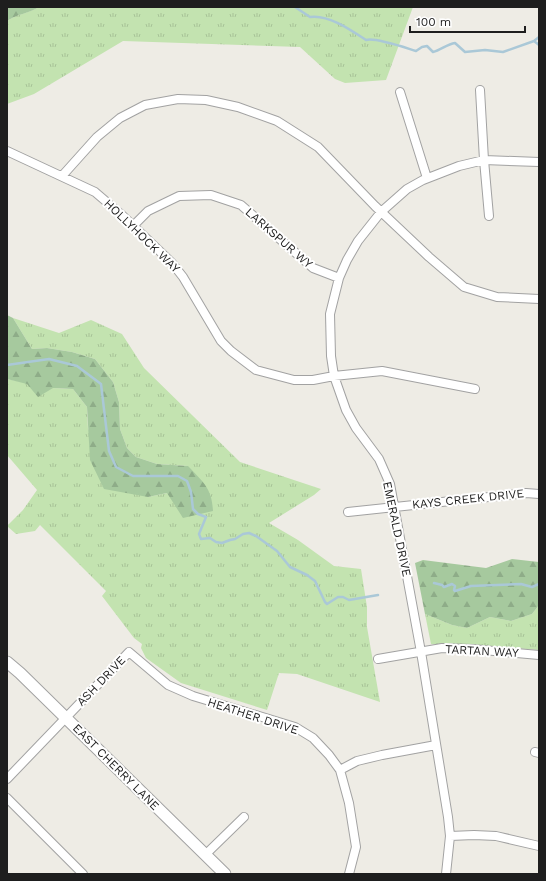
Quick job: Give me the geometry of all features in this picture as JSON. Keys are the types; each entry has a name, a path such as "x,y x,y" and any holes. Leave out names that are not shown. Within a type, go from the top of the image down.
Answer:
{"street":[{"path":"480,90 489,216"},
{"path":"400,92 427,178"},
{"path":"62,176 97,137 120,118 145,105 178,99 206,100 238,107 277,121 318,147 428,258 464,287 497,297 539,299"},
{"name":"HOLLYHOCK WAY","path":"7,151 95,192 172,263 183,277 221,341 243,361 256,370 294,380 313,380 334,376 382,371 475,389"},
{"name":"EMERALD DRIVE","path":"446,874 450,836 448,817 421,652 390,484 379,459 356,428 346,410 334,376 331,356 330,314 339,278 358,241 381,212 407,189 427,178 459,166 484,160 539,162"},
{"name":"LARKSPUR WY","path":"133,226 148,211 179,196 211,195 241,205 313,268 339,278"},
{"name":"KAYS CREEK DRIVE","path":"348,512 526,493 539,494"},
{"name":"TARTAN WAY","path":"378,659 442,648 539,655"},
{"name":"ASH DRIVE","path":"7,779 129,652"},
{"name":"HEATHER DRIVE","path":"129,652 168,685 192,696 295,727 313,738 329,755 340,770 349,803 356,847 350,874"},
{"name":"EAST CHERRY LANE","path":"7,662 66,717 225,874"},
{"path":"340,770 357,761 436,745"},
{"path":"7,798 83,874"},
{"path":"205,855 244,817"},
{"path":"450,836 496,836 539,846"}],"green space":[{"path":"7,7 39,7 7,21"},
{"path":"39,7 413,7 386,80 345,83 335,79 300,47 123,41 34,94 7,104 7,21"},
{"path":"7,315 13,318 32,349 47,348 72,352 95,359 113,382 119,402 120,429 127,448 136,457 157,464 188,466 209,491 213,511 183,518 167,493 148,497 104,489 90,460 87,407 73,389 53,388 38,397 27,384 7,379"},
{"path":"13,318 59,333 91,320 122,334 144,368 240,462 321,489 269,523 298,540 334,566 361,569 367,607 367,627 380,702 297,674 279,673 267,710 181,683 146,658 141,648 142,644 134,638 102,596 106,591 40,525 35,531 16,534 7,526 23,510 37,490 7,455 7,379 53,388 73,389 87,407 88,429 148,497 167,493 188,466 157,464 136,457 127,448 120,429 119,402 113,382 95,359 72,352 47,348 32,349"},
{"path":"512,559 539,562 539,605 532,614 511,621 490,617 467,628 452,625 425,614 415,563 423,560 486,568"},
{"path":"539,605 539,650 489,646 431,644 425,614 452,625 467,628 490,617 511,621 532,614"}],"waterway":[{"path":"295,7 310,17 332,20 366,40 370,39 383,41 416,51 427,46 433,52 455,43 465,52 485,50 503,52 534,41 539,37"},
{"path":"534,41 539,45"},
{"path":"7,365 49,359 77,366 101,384 109,451 116,467 133,476 178,476 187,481 191,492 193,509 198,514 206,517 199,534 201,539 210,538 216,542 222,543 235,539 243,534 249,533 256,536 277,551 290,567 307,575 315,581 327,604 338,597 343,597 349,600 378,595"},
{"path":"434,583 444,587 452,584 455,586 455,591 471,586 521,584 532,587 539,584"}]}
